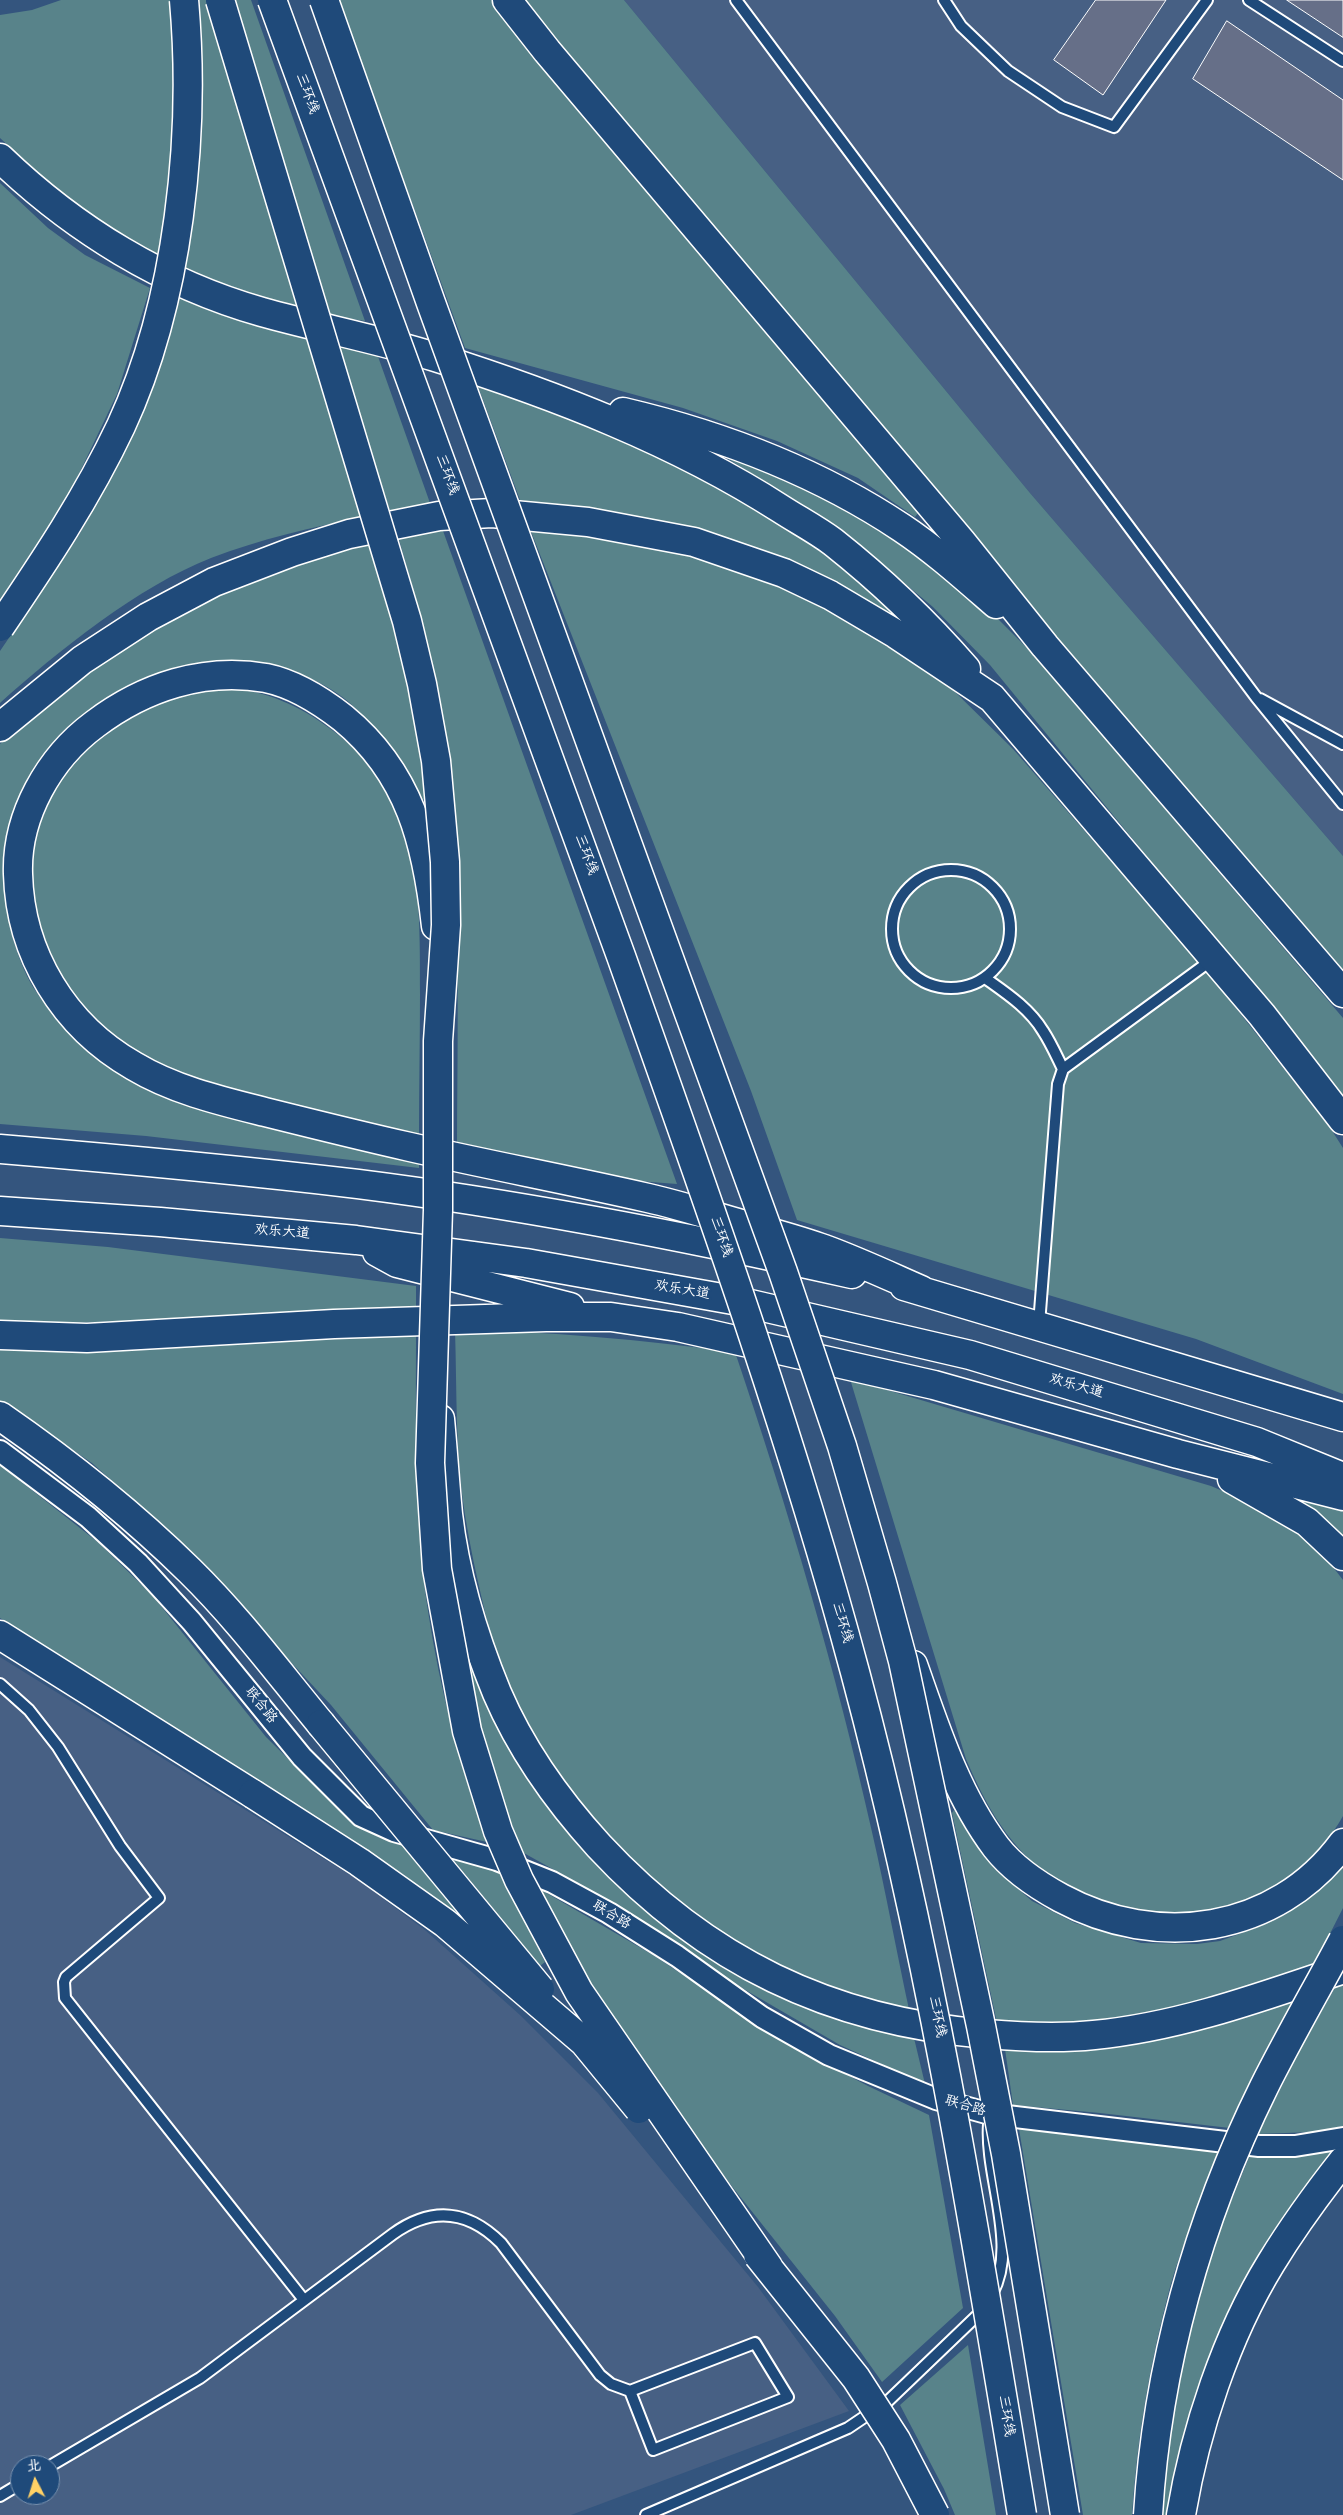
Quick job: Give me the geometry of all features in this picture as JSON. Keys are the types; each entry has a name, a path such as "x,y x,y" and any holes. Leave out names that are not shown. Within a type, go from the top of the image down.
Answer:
{"highway":[{"path":"0,627 68,527 96,477 122,424 150,344 176,232 185,160 189,70 184,0"},
{"path":"220,0 395,578 422,684 436,761 443,823 446,894 441,970 430,1463 437,1569 467,1731 498,1831 519,1880 579,1992 769,2268"},
{"name":"三环线","path":"272,0 512,651 732,1269 794,1461 854,1670 899,1845 958,2132 1022,2515"},
{"path":"324,0 431,303 780,1263 842,1446 903,1661 981,2026 1006,2154 1064,2515"},
{"path":"507,0 547,51 961,541 1045,646 1343,993"},
{"path":"0,158 24,181 88,232 146,265 207,294 262,312 336,329 434,357 531,390 681,451 731,477 831,541 884,585 937,637 992,698 1214,959 1312,1078 1343,1120"},
{"path":"531,390 710,436 773,460 826,484 902,528 948,562 1045,646"},
{"path":"0,727 82,660 148,617 214,582 292,552 349,534 439,516 492,513 538,516 634,529 694,542 765,566 830,595 896,634 992,698"},
{"path":"441,970 431,882 413,812 387,765 356,729 313,697 293,686 270,679 245,675 198,677 149,691 117,708 90,728 58,760 43,781 27,818 18,861 21,912 34,956 43,975 76,1019 101,1042 130,1064 155,1077 188,1090 338,1130 652,1199 822,1248 921,1290"},
{"path":"0,1149 166,1163 360,1185 553,1214 702,1241 921,1290 1343,1417"},
{"name":"欢乐大道","path":"0,1211 160,1222 356,1240 526,1263 733,1300 970,1356 1257,1442 1343,1478"},
{"path":"356,1240 397,1263 612,1317 678,1327 934,1385 1178,1454 1343,1496"},
{"path":"0,1335 87,1338 334,1324 546,1317 612,1317"},
{"path":"433,1345 453,1548 467,1602 497,1693 529,1753 560,1800 611,1858 670,1913 708,1942 769,1976 812,1996 856,2012 936,2029 1038,2037 1092,2036 1192,2017 1343,1969"},
{"path":"0,1416 59,1457 104,1493 191,1572 228,1612 584,2042 769,2268 856,2378 896,2440 935,2515"},
{"path":"1178,1454 1242,1484 1287,1509 1307,1522 1343,1556"},
{"path":"882,1583 931,1714 974,1814 997,1848 1016,1869 1044,1889 1081,1909 1117,1922 1155,1927 1193,1928 1240,1918 1266,1907 1296,1889 1321,1870 1343,1843"},
{"path":"0,1635 186,1750 359,1862 445,1923 584,2042"},
{"path":"1148,2515 1155,2440 1171,2350 1208,2221 1264,2088 1343,1940"},
{"path":"1181,2515 1205,2420 1231,2342 1270,2264 1306,2210 1343,2161"}],"street":[{"name":"联合路","path":"0,1451 88,1517 138,1563 192,1622 302,1757 361,1816 394,1831 497,1860 552,1882 677,1956 762,2017 829,2055 936,2099 990,2114 1259,2146 1295,2146 1343,2138"}],"lane":[{"path":"736,0 1256,697 1343,804"},
{"path":"944,0 962,26 1008,71 1062,107 1114,127 1207,0"},
{"path":"1250,0 1343,60"},
{"path":"1256,697 1343,744"},
{"path":"945,870 971,874 983,880 1002,899 1007,911 1010,937 1000,962 985,978 969,985 943,988 918,979 900,960 891,934 892,921 901,897 920,878 945,870"},
{"path":"1039,1326 1058,1084 1063,1069 1214,959"},
{"path":"985,978 1013,998 1035,1020 1044,1031 1063,1069"},
{"path":"0,1684 30,1710 58,1747 120,1846 159,1898 66,1978 64,1982 65,1998 304,2300"},
{"path":"646,2515 848,2428 865,2418 888,2401 981,2313 997,2285 1002,2256 1001,2227 989,2152 990,2114"},
{"path":"60,2460 200,2378 413,2221 437,2216 464,2218 479,2225 501,2244 600,2375 611,2384 630,2391 755,2343 788,2398 653,2450 630,2391"}],"shaded area":[{"path":"624,0 1343,0 1343,856 1030,493"},
{"path":"0,1657 358,1880 425,1930 520,2015 598,2093 758,2287 849,2411 571,2515 0,2515"}],"green space":[{"path":"61,0 172,0 174,131 158,256 88,219 0,138 0,15 32,10"},
{"path":"198,0 206,0 298,309 184,271 195,193 201,103"},
{"path":"233,0 251,0 365,321 331,316"},
{"path":"338,0 496,0 922,508 915,517 858,478 777,441 683,408 465,348"},
{"path":"521,0 624,0 1030,493 1343,856 1343,970 1113,704"},
{"path":"0,183 48,228 85,255 150,288 117,394 66,501 0,605"},
{"path":"175,296 307,337 361,517 248,545 184,570 128,602 100,622 47,662 0,703 0,651 79,535 124,450"},
{"path":"336,342 375,348 430,503 390,511"},
{"path":"476,381 600,425 765,511 840,566 898,617 895,620 583,511 520,500"},
{"path":"717,452 818,490 938,567 980,601 1032,653 1343,1018 1343,1100 1318,1065 990,665 933,607 832,523"},
{"path":"528,524 577,529 706,559 753,575 821,606 894,646 947,684 1013,749 1205,969 1329,1126 1343,1148 1343,1394 1196,1339 797,1220 751,1091"},
{"path":"442,528 677,1184 638,1181 457,1142 457,929 452,822 447,769 438,693 423,625 398,536"},
{"path":"370,544 406,670 427,799 420,800 390,749 363,715 326,686 282,668 252,663 225,662 181,669 121,689 87,712 62,737 42,765 27,796 17,830 11,865 10,902 13,939 30,981 58,1020 89,1048 419,1157 419,1168 146,1136 0,1124 0,744 47,698 145,632 214,595 308,560"},
{"path":"225,687 254,692 282,701 320,721 356,750 385,786 393,800 405,829 417,890 420,973 419,1134 229,1091 158,1066 111,1035 88,1016 51,964 34,908 30,869 34,841 53,790 87,746 128,715 177,694"},
{"path":"0,1238 108,1247 416,1286 416,1309 73,1323 0,1320"},
{"path":"455,1330 526,1332 596,1337 735,1352 774,1470 827,1650 858,1771 910,2014 799,1977 748,1949 703,1919 660,1886 619,1849 583,1808 550,1764 523,1718 498,1662 476,1574 465,1515 460,1470"},
{"path":"416,1331 418,1506 423,1576 438,1670 468,1785 487,1842 433,1830 331,1705 166,1529 92,1463 0,1401 0,1348"},
{"path":"850,1379 1211,1486 1267,1513 1300,1535 1315,1548 1343,1580 1343,1816 1322,1846 1309,1859 1279,1883 1247,1901 1206,1912 1182,1914 1132,1910 1084,1895 1042,1870 1029,1859 1006,1833 988,1805 966,1759"},
{"path":"0,1465 99,1543 153,1596 266,1737 346,1816 378,1837 408,1848 469,1921 466,1925 403,1874 0,1618"},
{"path":"1285,1489 1343,1511 1343,1541 1284,1494"},
{"path":"465,1658 470,1660 514,1755 533,1786 553,1811 654,1913 914,2038 925,2084 840,2045 711,1970 585,1887 522,1852 485,1752"},
{"path":"954,1810 994,1868 1032,1901 1075,1923 1141,1943 1197,1944 1220,1941 1261,1926 1286,1914 1310,1896 1343,1863 1343,1908 1313,1967 1222,1999 1094,2027 997,2023 952,1813"},
{"path":"452,1858 500,1872 545,1962 540,1966"},
{"path":"538,1888 653,1955 780,2039 868,2086 929,2115 963,2308 882,2382 835,2316 734,2189 666,2099 590,1985"},
{"path":"1343,1978 1343,2126 1313,2132 1258,2134 1300,2049 1340,1979"},
{"path":"1302,1989 1230,2128 1013,2105 1004,2042"},
{"path":"1019,2129 1221,2152 1181,2253 1163,2315 1141,2429 1132,2515 1083,2515"},
{"path":"1339,2149 1273,2238 1170,2515 1162,2515 1171,2415 1199,2292 1212,2248 1250,2155 1292,2157"},
{"path":"968,2345 996,2515 955,2515 944,2489 900,2405"}],"building":[{"path":"1096,0 1166,0 1103,95 1054,60"},
{"path":"1287,0 1343,0 1343,37"},
{"path":"1227,21 1343,100 1343,180 1193,79"}]}
